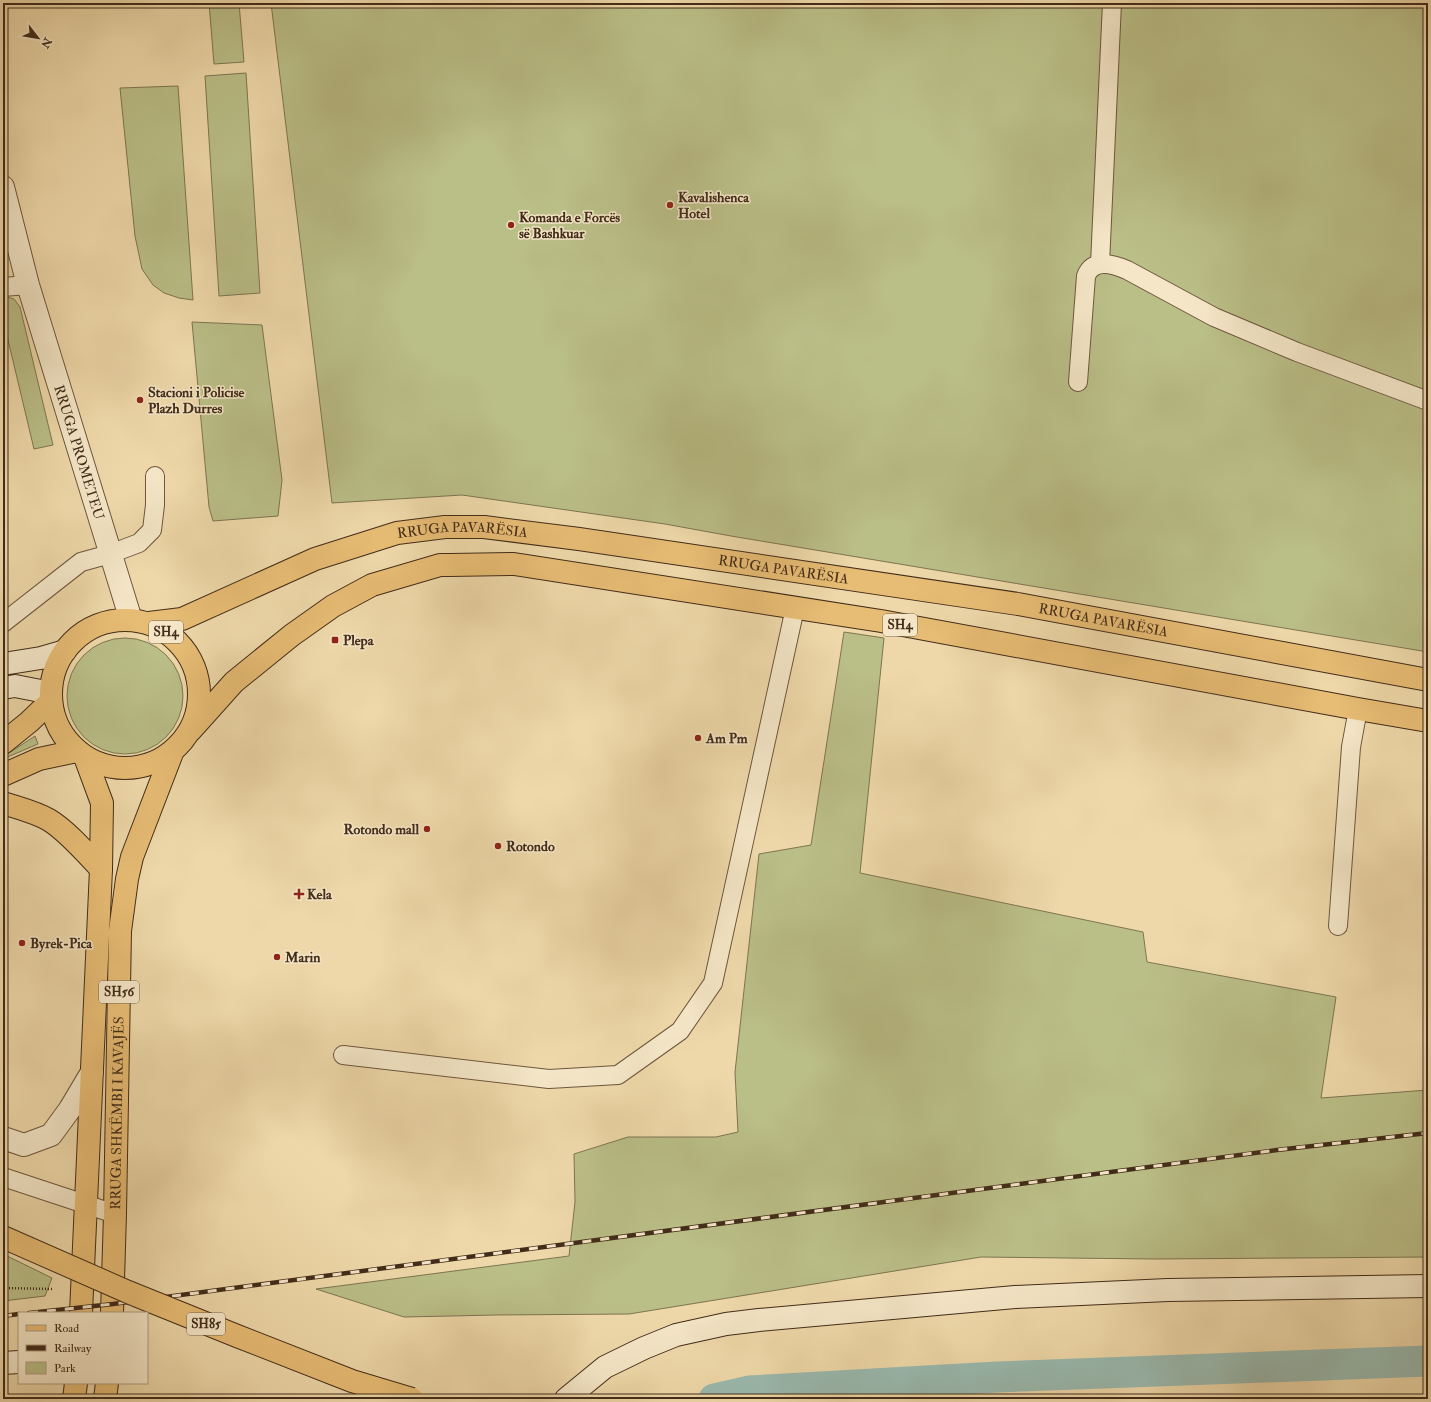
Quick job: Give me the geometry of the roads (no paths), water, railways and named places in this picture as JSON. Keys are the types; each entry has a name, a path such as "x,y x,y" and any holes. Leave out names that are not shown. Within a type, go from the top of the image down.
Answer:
{"main road":[{"name":"RRUGA PAVARËSIA","path":"140,621 182,619 314,559 398,534 445,527 484,527 579,539 1018,604 1428,680"},
{"name":"SH4","path":"191,730 199,705 199,679 189,655 172,636 140,621 112,621 94,626 78,637 65,651 55,670 51,697 55,720 64,737 81,754 106,767 129,769 152,765 172,753 180,746 191,730 234,682 292,635 333,606 372,585 440,565 514,564 881,621 1358,709 1428,720"},
{"path":"3,743 30,722 51,697"},
{"name":"RRUGA SHKËMBI I KAVAJËS","path":"112,1312 121,923 127,879 132,857 172,753"},
{"path":"3,775 39,759 81,754"},
{"name":"RRUGA SHKËMBI I KAVAJËS","path":"81,754 102,803 101,869 81,1312"},
{"path":"3,803 27,810 50,820 101,869"},
{"name":"SH85","path":"3,1236 128,1292 237,1336 352,1381 412,1399"},
{"path":"74,1399 76,1384"},
{"path":"105,1399 107,1384"}],"street":[{"name":"RRUGA PROMETEU","path":"3,186 28,285 110,554 140,621"},
{"path":"3,664 40,658 65,651"},
{"path":"3,688 15,686 51,697"},
{"path":"3,1138 24,1145 51,1135 70,1110 92,1072"},
{"path":"566,1399 605,1368 644,1348 676,1335 726,1324 753,1320 1015,1296 1176,1290 1428,1286"},
{"path":"3,1363 18,1362"}],"lane":[{"path":"1100,264 1112,3"},
{"path":"1078,382 1086,276 1088,270 1093,266 1100,264 1116,265 1214,317 1297,352 1428,401"},
{"path":"3,287 28,285"},
{"path":"3,622 81,562 110,554 139,543 152,530 155,505 155,476"},
{"path":"343,1055 549,1079 618,1075 680,1031 713,983 795,608"},
{"path":"1338,926 1351,747 1358,709"},
{"path":"3,1177 115,1214"}],"waterway":[{"path":"714,1399 749,1391 997,1377 1428,1361"}],"railway":[{"path":"38,1312 113,1304 1277,1150 1428,1133"},
{"path":"3,1316 18,1314"}],"place":[{"name":"Kavalishenca Hotel","path":"670,205"},
{"name":"Komanda e Forcës së Bashkuar","path":"511,225"},
{"name":"Stacioni i Policise Plazh Durres","path":"140,400"},
{"name":"Plepa","path":"335,640"},
{"name":"Am Pm","path":"698,738"},
{"name":"Rotondo mall","path":"427,829"},
{"name":"Rotondo","path":"498,846"},
{"name":"Kela","path":"299,894"},
{"name":"Byrek-Pica","path":"22,943"},
{"name":"Marin","path":"277,957"}]}
